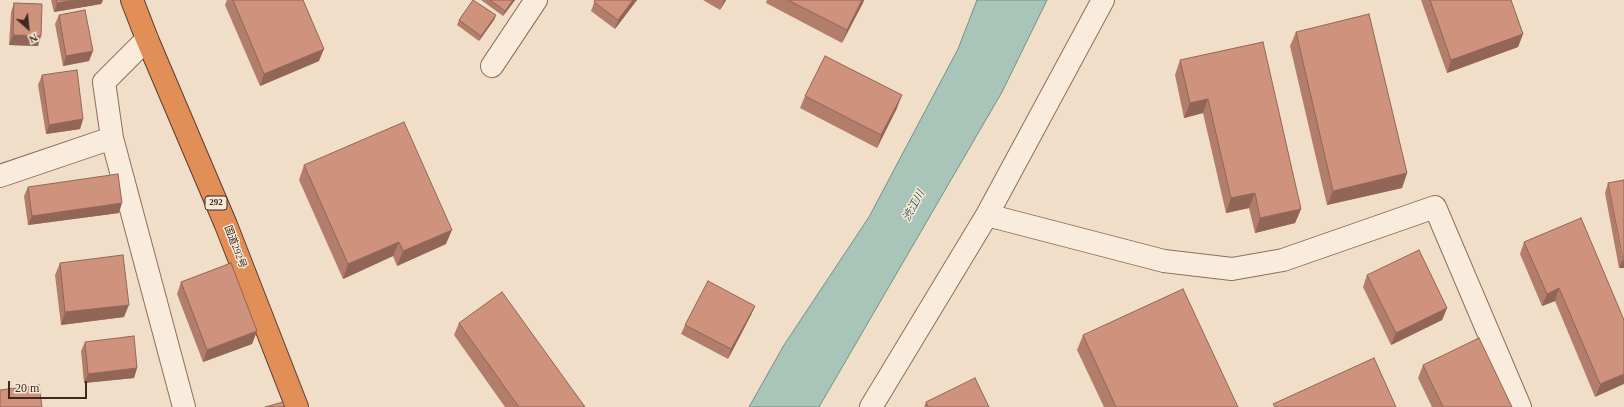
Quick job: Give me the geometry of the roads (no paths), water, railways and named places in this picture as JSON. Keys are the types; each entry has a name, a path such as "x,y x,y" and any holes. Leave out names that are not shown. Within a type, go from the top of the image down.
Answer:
{"highway":[{"name":"国道292号","path":"132,0 146,39 226,225 297,407"}],"street":[{"path":"492,66 536,0"},
{"path":"871,407 987,215 1103,0"},
{"path":"146,39 104,82 112,138 184,407"},
{"path":"0,176 112,138"},
{"path":"987,215 1164,261 1232,270 1283,260 1435,207 1520,407"}],"water":[{"name":"渋江川","path":"977,0 1047,0 1002,92 819,407 749,407 784,345 869,217 958,49"}]}
